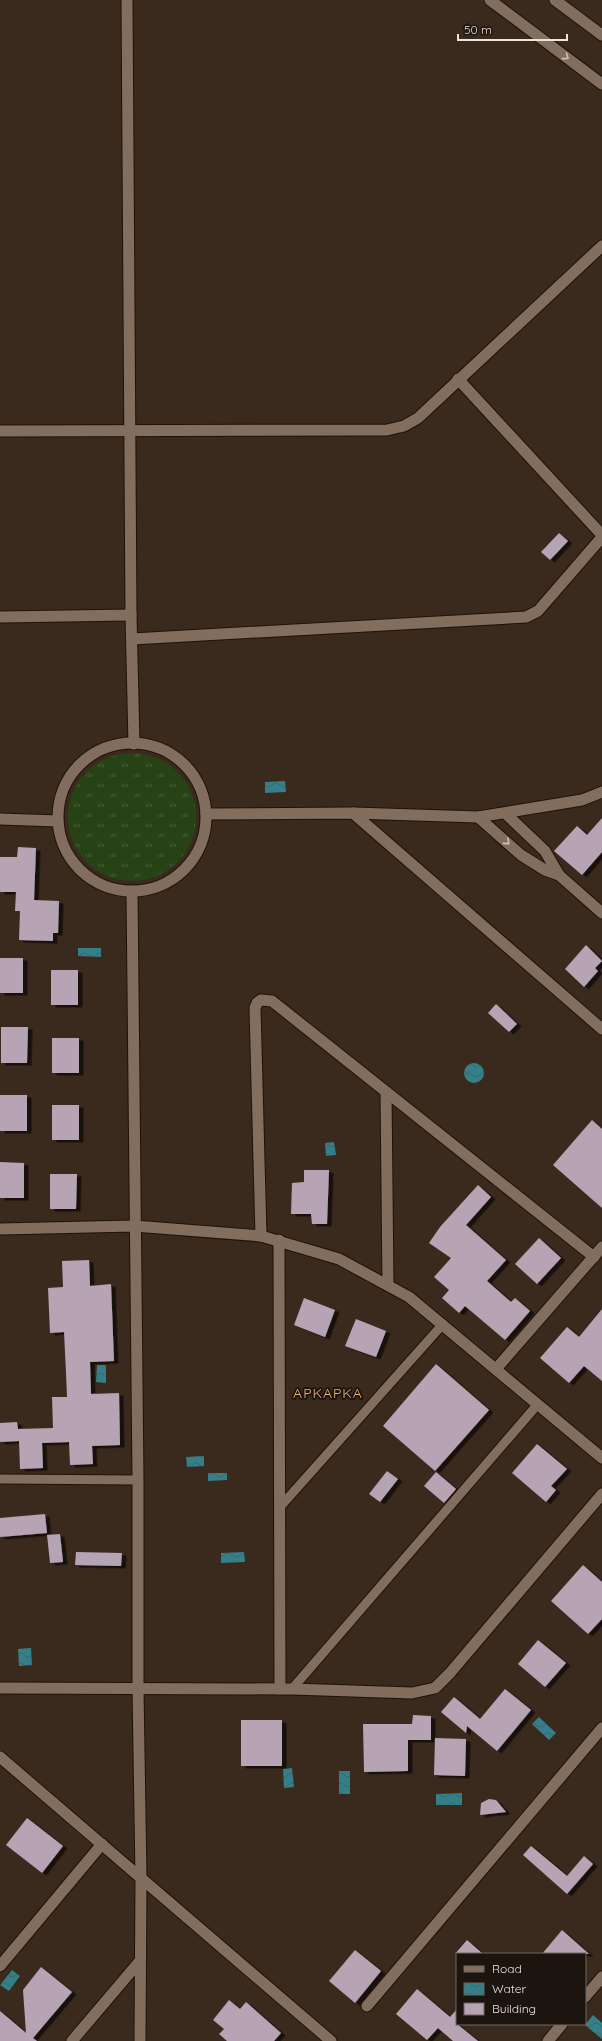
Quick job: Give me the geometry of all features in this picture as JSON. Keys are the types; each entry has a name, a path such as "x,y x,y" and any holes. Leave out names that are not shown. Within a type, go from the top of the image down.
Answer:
{"street":[{"path":"127,0 131,430 131,615 134,744"},
{"path":"490,0 601,80"},
{"path":"555,0 602,35"},
{"path":"0,431 386,430 404,426 418,418 602,246"},
{"path":"132,638 526,617 538,611 602,536 458,379"},
{"path":"0,617 131,615"},
{"path":"134,744 154,747 166,752 186,767 200,789 206,814 205,827 197,851 182,872 160,886 148,890 132,891 110,888 98,883 78,868 64,846 58,821 62,796 67,783 82,763 104,749 116,745 134,744"},
{"path":"206,814 353,813 478,817 582,800 602,792"},
{"path":"353,813 602,1029"},
{"path":"505,813 545,851 559,875 602,913"},
{"path":"478,817 527,858 545,870 559,875"},
{"path":"0,819 58,821"},
{"path":"132,891 134,1226 138,1480 138,1688 141,1878 139,1962 140,2041"},
{"path":"261,1236 255,1030 255,1008 257,1003 261,1000 272,1001 594,1257"},
{"path":"386,1092 388,1285"},
{"path":"0,1229 134,1226 261,1236 279,1240 339,1259 408,1297 443,1324 602,1458"},
{"path":"279,1240 280,1689"},
{"path":"496,1369 602,1247"},
{"path":"0,1688 292,1689 412,1693 435,1688 450,1673 602,1494"},
{"path":"367,2006 602,1728"},
{"path":"0,1756 331,2041"},
{"path":"0,1966 102,1844"},
{"path":"72,2041 139,1962"},
{"path":"586,1996 602,1977"},
{"path":"548,2041 561,2025"}],"lane":[{"path":"280,1507 443,1324"},
{"path":"292,1689 538,1404"},
{"path":"0,1479 138,1480"}],"green space":[{"path":"132,753 156,758 177,772 191,793 196,817 191,841 177,862 156,876 132,881 108,876 87,862 73,841 68,817 73,793 87,772 108,758"}],"water":[{"path":"285,781 286,792 265,793 265,782"},
{"path":"78,948 101,948 101,957 78,956"},
{"path":"474,1063 481,1066 484,1073 481,1080 474,1083 467,1080 464,1073 467,1066"},
{"path":"334,1142 336,1155 326,1156 325,1143"},
{"path":"97,1365 106,1365 106,1383 96,1382"},
{"path":"204,1456 204,1466 187,1467 186,1457"},
{"path":"208,1473 227,1473 227,1480 208,1481"},
{"path":"244,1552 245,1562 221,1563 221,1553"},
{"path":"31,1648 32,1665 19,1666 18,1649"},
{"path":"539,1717 556,1733 549,1740 532,1724"},
{"path":"292,1768 294,1787 284,1788 283,1769"},
{"path":"339,1771 350,1771 350,1794 339,1794"},
{"path":"462,1793 462,1805 436,1805 436,1794"},
{"path":"12,1970 20,1976 9,1991 0,1985"},
{"path":"593,2015 602,2023 602,2039 585,2025"}],"building":[{"path":"559,533 568,541 550,560 541,552"},
{"path":"602,818 602,852 582,875 554,851 577,826 587,835"},
{"path":"18,847 36,848 34,900 59,901 58,933 53,933 53,941 19,940 20,911 15,911 16,892 0,892 0,857 17,857"},
{"path":"586,945 602,961 595,968 598,971 584,987 565,969"},
{"path":"0,958 23,958 23,993 0,993"},
{"path":"51,970 78,970 78,1005 51,1005"},
{"path":"496,1004 517,1024 509,1032 488,1013"},
{"path":"1,1027 28,1027 27,1063 1,1063"},
{"path":"52,1038 79,1038 79,1073 52,1073"},
{"path":"0,1095 27,1095 27,1131 0,1131"},
{"path":"52,1105 79,1105 79,1140 52,1140"},
{"path":"592,1120 602,1129 602,1208 553,1165"},
{"path":"0,1162 24,1163 24,1198 0,1198"},
{"path":"304,1170 329,1170 327,1224 312,1224 311,1214 291,1214 292,1183 304,1182"},
{"path":"50,1174 77,1174 76,1209 50,1209"},
{"path":"478,1185 491,1197 466,1225 506,1260 487,1281 511,1302 515,1298 530,1311 505,1340 465,1306 459,1313 442,1298 449,1290 434,1277 451,1258 429,1243 440,1227"},
{"path":"539,1238 561,1258 537,1284 515,1264"},
{"path":"89,1260 90,1286 111,1284 114,1361 90,1362 91,1394 119,1393 120,1445 92,1446 93,1464 70,1465 69,1442 42,1443 43,1468 20,1469 19,1441 0,1442 0,1423 17,1422 18,1429 53,1428 52,1397 67,1397 64,1332 50,1333 48,1288 63,1287 62,1261"},
{"path":"304,1298 335,1310 325,1337 294,1325"},
{"path":"602,1309 602,1381 584,1366 569,1383 540,1358 567,1327 579,1337"},
{"path":"356,1319 386,1331 376,1357 345,1346"},
{"path":"436,1364 489,1410 435,1471 383,1426"},
{"path":"537,1444 567,1469 551,1486 556,1490 546,1502 512,1473"},
{"path":"387,1471 398,1479 380,1502 369,1494"},
{"path":"436,1472 456,1489 444,1503 424,1486"},
{"path":"45,1514 47,1533 0,1537 0,1518"},
{"path":"60,1534 63,1562 50,1563 47,1535"},
{"path":"76,1552 122,1553 121,1566 75,1565"},
{"path":"583,1565 602,1582 602,1619 588,1634 551,1601"},
{"path":"538,1640 566,1663 545,1687 518,1664"},
{"path":"505,1689 531,1710 497,1751 467,1726 466,1733 441,1712 454,1697 480,1719"},
{"path":"413,1715 431,1716 431,1740 408,1740 408,1771 364,1772 363,1724 412,1724"},
{"path":"241,1720 282,1720 282,1766 241,1766"},
{"path":"435,1738 466,1739 465,1776 434,1775"},
{"path":"489,1799 496,1800 506,1812 480,1815 481,1803"},
{"path":"27,1818 63,1846 42,1873 6,1845"},
{"path":"531,1846 567,1876 584,1856 593,1864 567,1894 523,1855"},
{"path":"562,1930 589,1954 586,1953 543,1953"},
{"path":"467,1940 482,1953 456,1953 455,1954"},
{"path":"355,1950 381,1971 355,2003 329,1981"},
{"path":"41,1967 72,1992 33,2038 37,2041 0,2041 0,2011 26,2033 23,1990"},
{"path":"417,1989 450,2017 456,2010 456,2025 458,2025 478,2041 453,2041 438,2028 427,2040 396,2014"},
{"path":"229,2000 240,2009 246,2002 281,2033 274,2041 227,2041 219,2034 224,2029 213,2020"}],"district":[{"name":"APKAPKA","path":"328,1393"}]}
